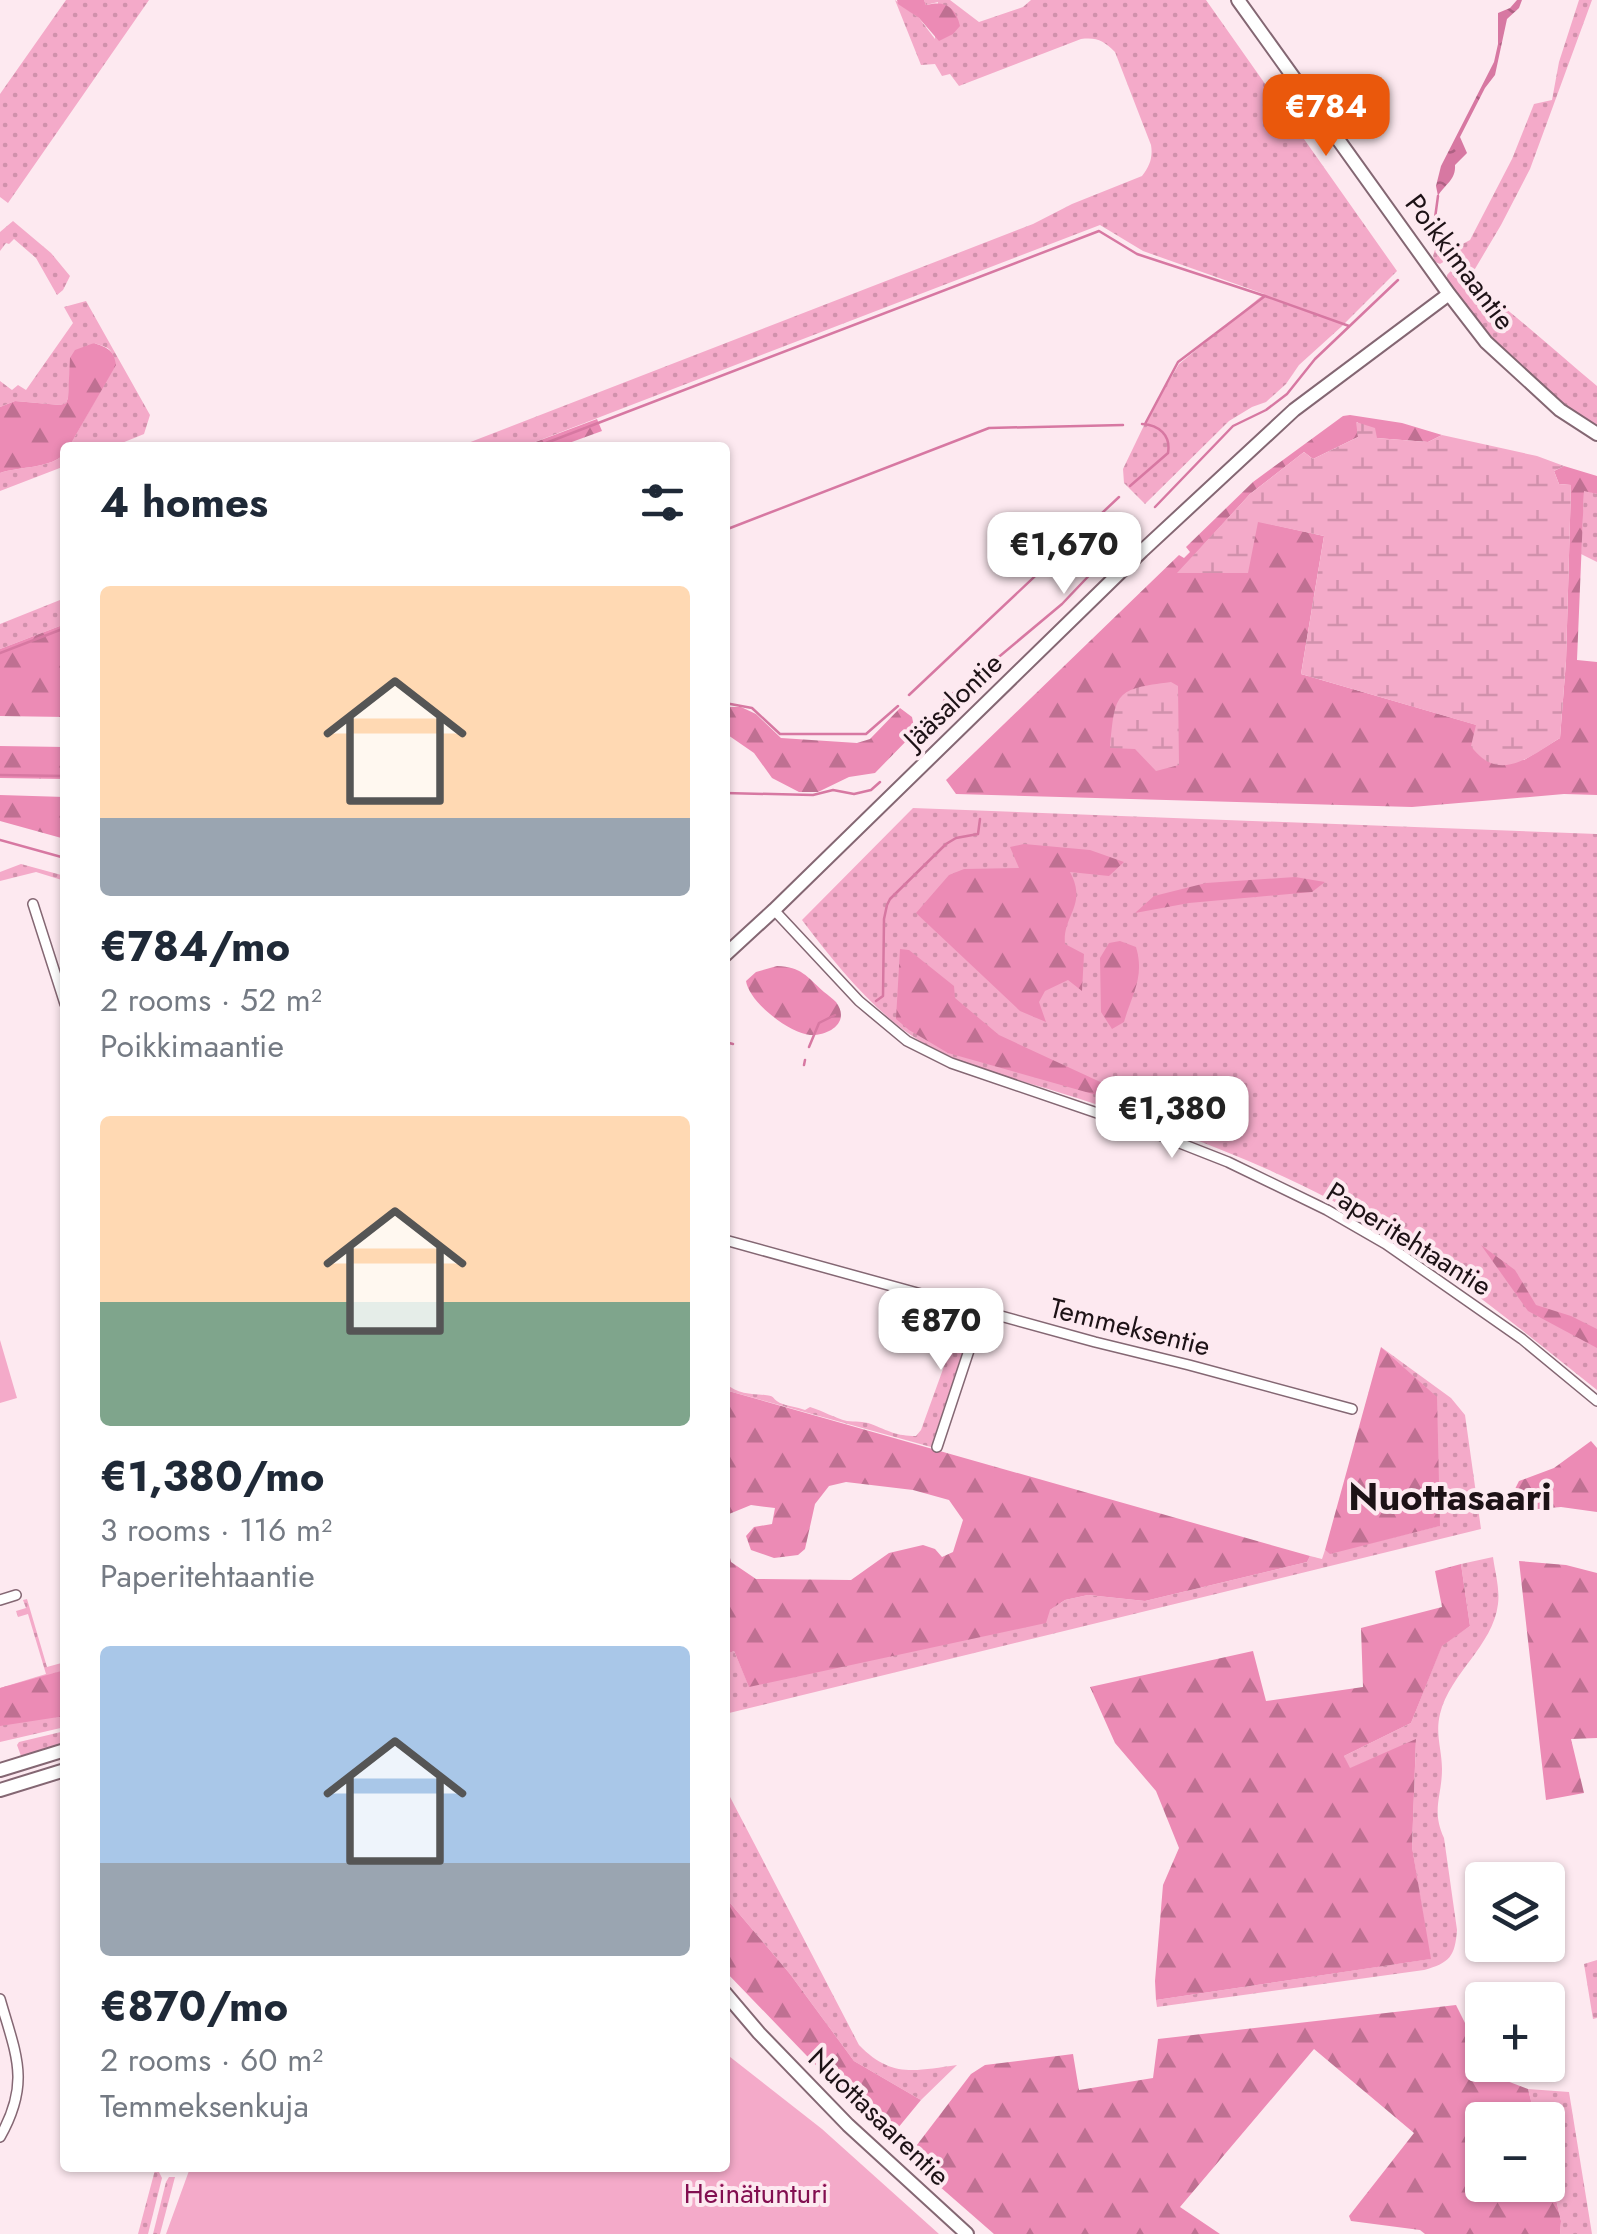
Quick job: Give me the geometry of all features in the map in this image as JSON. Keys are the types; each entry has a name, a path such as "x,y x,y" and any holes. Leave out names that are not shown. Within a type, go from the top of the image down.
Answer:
{"main road":[{"name":"Poikkimaantie","path":"1238,0 1486,342 1560,410 1597,434"},
{"name":"Jääsalontie","path":"730,950 1294,410 1449,294"},
{"path":"0,1770 60,1752"},
{"path":"0,1790 60,1772"},
{"name":"Nuottasaarentie","path":"730,1999 848,2125 967,2234"},
{"name":"Nuottasaarentie","path":"730,2008 759,2033"}],"street":[{"path":"33,904 60,988"},
{"name":"Paperitehtaantie","path":"774,910 859,1001 907,1041 951,1064 1144,1129 1228,1162 1327,1210 1386,1244 1507,1329 1597,1401"},
{"name":"Temmeksentie","path":"730,1241 1352,1409"},
{"path":"937,1447 982,1311"},
{"path":"0,1600 16,1596"},
{"path":"0,1999 20,2081 16,2104 0,2137"}],"green space":[{"path":"66,0 149,0 8,203 0,197 0,94"},
{"path":"895,0 919,18 935,39 938,2 926,5 924,0 950,0 979,22 1023,7 1031,0 1206,0 1397,271 1299,365 1286,384 1266,402 1229,421 1145,504 1124,483 1123,469 1149,415 1179,364 1264,294 1143,251 1100,225 535,442 470,442 1033,224 1142,176 1149,165 1151,145 1115,52 1096,39 1081,39 959,86 950,74 942,76 935,64 921,65"},
{"path":"897,0 944,4 956,14 960,26 939,41"},
{"path":"1579,0 1592,0 1530,169 1469,279 1597,386 1597,427 1529,374 1484,328 1447,279 1458,263 1453,256 1440,264 1433,256 1436,246 1442,255 1470,240 1512,159 1534,104 1552,100 1559,62"},
{"path":"13,221 51,253 70,276 57,295 36,258 14,239 0,251 0,232"},
{"path":"86,301 150,415 144,434 124,442 72,442 115,365 109,349 94,343 71,358 66,403 15,401 0,407 0,381 12,390 18,385 26,390 73,323 64,307"},
{"path":"94,343 110,350 116,365 72,442 60,442 60,457 44,465 0,473 0,407 15,401 66,403 70,358 75,350"},
{"path":"1343,416 1402,423 1442,435 1428,442 1376,438 1357,422 1358,437 1313,459 1304,452 1250,494 1178,573 1257,521 1324,536 1301,674 1477,725 1524,760 1560,738 1571,485 1559,484 1554,471 1564,466 1597,476 1597,494 1584,491 1577,660 1597,662 1597,795 1564,794 1412,807 956,794 946,780 1179,555 1184,558 1190,552 1186,547 1253,482"},
{"path":"597,419 602,431 572,442 535,442"},
{"path":"1356,422 1375,428 1377,438 1428,442 1442,435 1537,456 1564,466 1554,471 1559,484 1571,485 1560,738 1526,759 1503,765 1492,763 1471,746 1476,725 1301,674 1324,536 1258,522 1248,573 1177,573 1250,494 1304,452 1313,459 1358,437"},
{"path":"59,458 60,468 0,491 0,473 44,465"},
{"path":"1584,490 1597,494 1597,562 1581,554"},
{"path":"60,600 60,626 0,649 0,624"},
{"path":"60,626 60,717 0,716 0,649"},
{"path":"1171,682 1178,686 1179,765 1156,771 1135,749 1110,748 1114,715 1121,697 1128,691"},
{"path":"730,707 756,714 781,738 857,743 870,739 900,708 912,717 915,732 875,773 849,777 818,792 799,792 772,778 754,753 730,736"},
{"path":"0,746 60,747 60,779 0,778"},
{"path":"0,795 60,797 60,838 0,821"},
{"path":"913,808 1597,834 1597,1390 1436,1266 1333,1201 1272,1171 1177,1133 966,1063 923,1043 890,1019 850,979 802,920"},
{"path":"1024,844 1090,850 1124,862 1109,876 1070,872 1076,902 1065,944 1084,954 1082,991 1068,980 1045,991 1039,1002 1046,1022 1020,1011 916,913 949,875 964,869 1019,868 1010,847"},
{"path":"21,864 60,875 60,879 36,872 0,881 0,872"},
{"path":"1295,877 1325,882 1312,892 1189,903 1135,913 1154,896 1206,883"},
{"path":"1120,941 1136,947 1138,977 1124,1022 1112,1029 1101,1012 1100,958 1109,943"},
{"path":"900,949 909,950 954,986 955,998 999,1035 1109,1086 1100,1096 948,1053 909,1030 896,1019"},
{"path":"777,966 803,973 836,1002 841,1016 836,1026 817,1035 801,1033 762,1007 746,981 756,972"},
{"path":"1481,1245 1515,1270 1536,1305 1597,1329 1597,1348 1528,1311"},
{"path":"958,1311 969,1315 971,1326 931,1447 730,1391 730,1387 771,1396 786,1405 805,1410 810,1407 842,1420 916,1436 951,1347"},
{"path":"0,1340 17,1398 0,1403"},
{"path":"1381,1347 1451,1398 1465,1415 1481,1529 730,1713 730,1653 734,1651 749,1686 1050,1610 1065,1600 1088,1595 1145,1601 1307,1562 1310,1556 1322,1559 1325,1550 1330,1553 1439,1526 1436,1397"},
{"path":"1381,1347 1437,1397 1440,1526 1330,1554 1325,1550"},
{"path":"730,1391 1310,1556 1307,1562 1145,1601 1088,1595 1065,1600 1050,1610 1046,1623 749,1687 734,1651 730,1653 730,1558 756,1579 851,1580 889,1553 923,1545 935,1549 942,1557 953,1552 963,1520 949,1500 913,1490 846,1482 829,1486 815,1504 805,1549 798,1555 774,1558 751,1550 746,1536 754,1527 772,1524 775,1508 751,1505 730,1514"},
{"path":"1591,1441 1597,1448 1597,1512 1561,1507 1516,1511 1515,1489 1519,1481 1554,1468"},
{"path":"1493,1557 1498,1592 1494,1619 1445,1699 1439,1721 1442,1769 1438,1819 1457,1930 1450,1957 1424,1970 1157,2007 1156,2000 1430,1959 1412,1847 1416,1740 1349,1769 1344,1756 1411,1723 1442,1645 1470,1626 1461,1564"},
{"path":"1519,1561 1566,1565 1597,1573 1597,1738 1571,1739 1584,1793 1546,1800"},
{"path":"1461,1564 1470,1626 1442,1646 1411,1723 1344,1756 1350,1768 1416,1739 1412,1847 1431,1959 1156,2000 1163,1885 1179,1848 1156,1791 1115,1743 1090,1687 1253,1651 1266,1701 1363,1687 1361,1628 1442,1607 1435,1571"},
{"path":"27,1599 47,1667 60,1663 60,1728 0,1742 0,1688 46,1674 28,1614 18,1617 16,1611 26,1608 23,1600"},
{"path":"60,1671 60,1717 0,1726 0,1688"},
{"path":"60,1732 60,1744 21,1756 19,1742"},
{"path":"730,1797 859,2045 882,2063 904,2070 957,2065 921,2100 854,2061 790,1974 730,1903"},
{"path":"730,1903 790,1974 854,2061 921,2100 888,2140 730,1976"},
{"path":"1597,1960 1597,2018 1593,2019 1584,1964"},
{"path":"1456,2005 1465,2023 1465,2082 1510,2082 1528,2089 1531,2102 1465,2102 1465,2202 1557,2202 1560,2234 1425,2234 1420,2230 1351,2221 1349,2216 1414,2133 1314,2049 1180,2207 1220,2234 994,2234 907,2158 971,2074 985,2065 1073,2054 1079,2090 1153,2078 1158,2039"},
{"name":"Heinätunturi","path":"730,2057 822,2129 939,2234 166,2234 189,2172 730,2172"},
{"path":"1528,2089 1569,2092 1592,2234 1560,2234 1557,2202 1565,2202 1565,2102 1531,2102"},
{"path":"154,2172 159,2172 162,2178 148,2234 138,2234"},
{"path":"175,2177 160,2234 153,2234 166,2182"}],"water":[{"path":"1522,0 1507,19 1495,75 1460,137 1467,153 1455,165 1452,178 1438,196 1441,166 1494,62 1498,13"}],"waterway":[{"path":"1436,226 1438,196"},
{"path":"549,442 1099,231 1137,254 1265,296"},
{"path":"1440,254 1444,250 1442,245"},
{"path":"1155,507 1233,426 1266,410 1287,394 1315,359 1398,280"},
{"path":"1145,424 1178,362 1265,296 1349,326"},
{"path":"1130,486 1168,453 1168,441 1162,432 1142,424"},
{"path":"730,528 989,428 1123,425"},
{"path":"909,695 1119,497"},
{"path":"949,715 943,704 945,699 1062,604 1138,524"},
{"path":"0,653 60,630"},
{"path":"730,704 752,708 780,734 866,734 898,706"},
{"path":"0,775 60,776"},
{"path":"730,793 813,795 833,790 854,794 871,790 880,782"},
{"path":"876,1001 883,996 884,919 890,899 946,844 978,834 980,819"},
{"path":"0,840 60,857"},
{"path":"809,1047 819,1023 835,1015"},
{"path":"804,1065 805,1060"}],"district":[{"name":"Nuottasaari","path":"1450,1496"}]}
